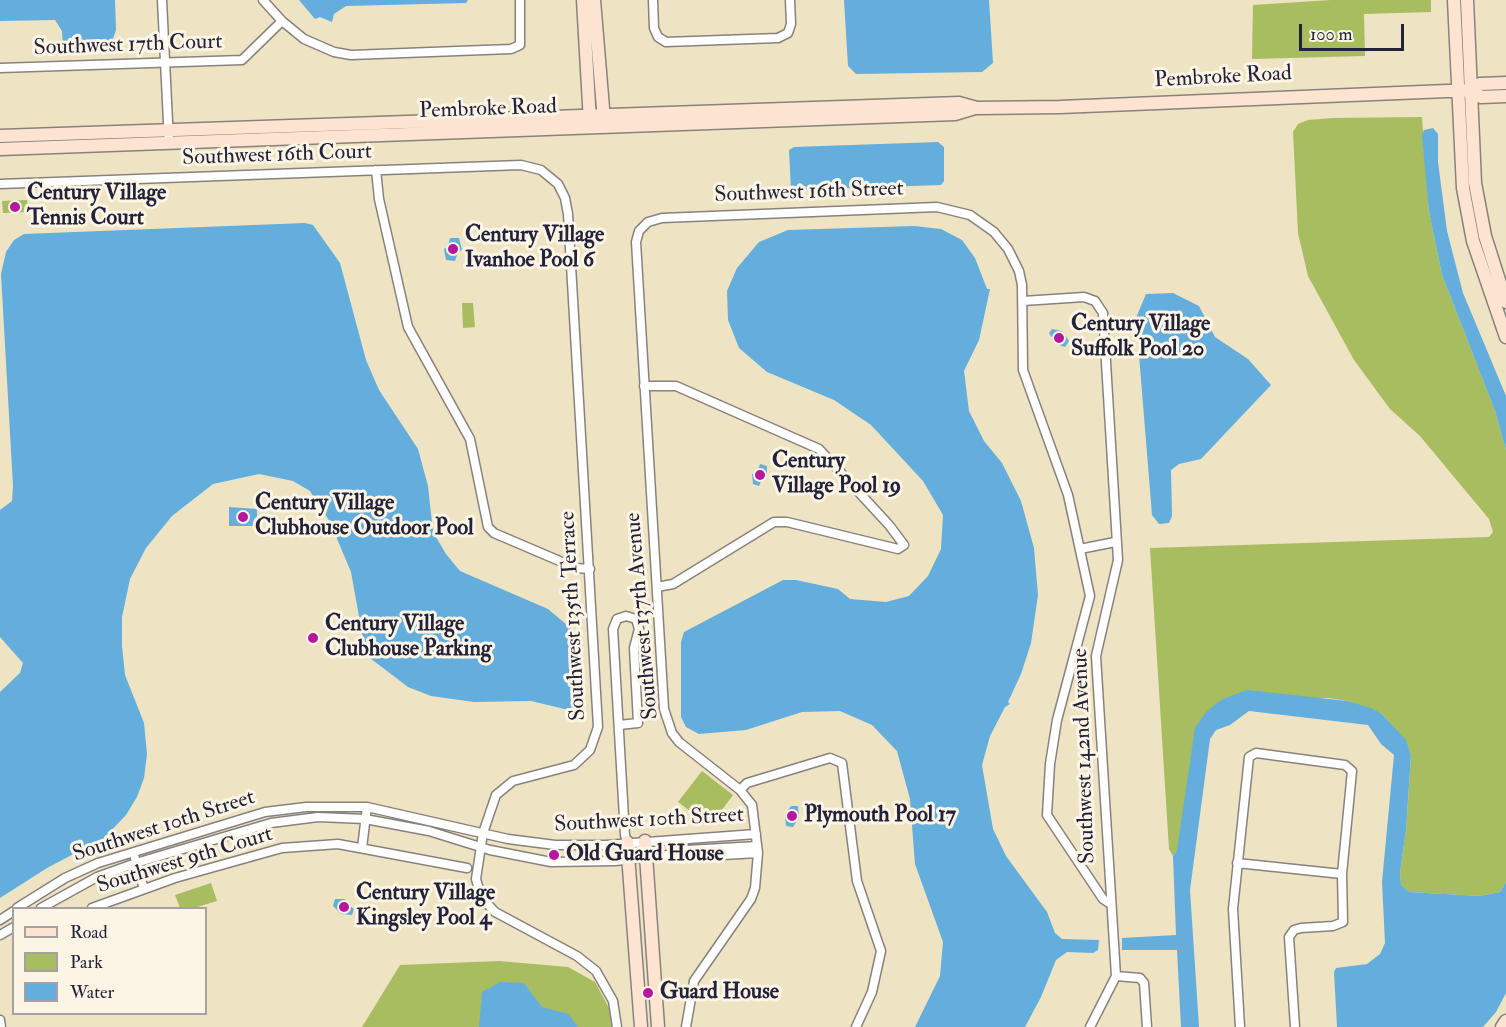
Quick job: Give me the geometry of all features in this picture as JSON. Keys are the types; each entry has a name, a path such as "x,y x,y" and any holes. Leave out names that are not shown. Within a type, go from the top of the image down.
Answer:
{"main road":[{"path":"583,0 590,122"},
{"path":"594,0 604,128"},
{"path":"1454,0 1456,90 1463,188 1473,241 1501,299"},
{"path":"1467,0 1475,183 1485,236 1501,299 1506,337"},
{"name":"Pembroke Road","path":"0,136 169,136 590,122 604,128 955,114 977,108 1471,90 1480,84 1506,83"},
{"name":"Pembroke Road","path":"1471,90 1481,97 1506,96"},
{"name":"Pembroke Road","path":"590,122 604,114 959,103 977,108"},
{"name":"Pembroke Road","path":"0,149 169,136"},
{"path":"645,841 658,1022"},
{"path":"627,842 640,1023"},
{"path":"1502,1027 1506,1022"}],"street":[{"path":"162,0 169,136"},
{"path":"263,0 282,21 304,39 334,52 351,55 511,49 520,45 520,0"},
{"path":"653,0 654,28 658,37 666,42 778,38 788,33 791,24 790,0"},
{"name":"Southwest 17th Court","path":"0,68 242,60 282,21"},
{"name":"Southwest 16th Court","path":"0,184 521,165 535,167 551,178"},
{"path":"376,170 379,199 408,327 470,439 488,527 504,537 576,568 590,569"},
{"name":"Southwest 135th Terrace","path":"551,178 561,190 568,214 598,722 593,744 581,760 569,768 530,775 506,786 492,800 480,846 476,879 478,891 485,903 503,918 571,952 592,968 602,979 613,1001 617,1027"},
{"name":"Southwest 16th Street","path":"648,222 693,215 922,207 954,209 970,215 994,232 1013,258 1019,271 1023,301"},
{"name":"Southwest 137th Avenue","path":"648,222 639,231 636,242 666,720 672,733 686,748 740,790 753,807 758,850 756,881 751,899 694,981 686,1027"},
{"name":"Southwest 142nd Avenue","path":"1023,301 1089,298 1099,306 1103,320 1117,568 1095,656 1109,903 1116,976"},
{"path":"1023,301 1023,370 1068,495 1090,596 1057,720 1050,764 1047,816 1102,899 1109,903"},
{"path":"644,386 676,387 819,449 889,525 904,545 898,549 787,522 774,522 670,586 657,587"},
{"path":"1080,549 1115,542"},
{"path":"619,725 638,723 634,648 639,629 636,620 626,616 617,620 613,629 619,725 622,773 627,842"},
{"path":"1239,1027 1233,909 1249,757 1256,753 1350,768 1352,774 1342,874 1343,918 1341,924 1301,928 1294,930 1289,937 1295,1027"},
{"path":"740,790 747,783 796,767 830,758 842,763 857,881 881,951 872,992 856,1027"},
{"name":"Southwest 10th Street","path":"20,907 65,879 98,863 265,812 317,806 367,807 555,845 756,834"},
{"path":"362,848 367,807"},
{"name":"Southwest 10th Street","path":"44,907 97,877 136,863 271,823 318,817 365,819 429,831 480,846 551,862 630,859 676,854 688,857 758,850"},
{"name":"Southwest 9th Court","path":"97,907 144,889 282,848 338,844 467,868"},
{"path":"133,852 144,889"},
{"path":"1238,863 1342,874"},
{"path":"1090,1027 1116,976 1140,978 1144,982 1147,1027"},
{"path":"0,1020 1,1027"},
{"path":"640,1023 658,1022"}],"green space":[{"path":"1331,0 1431,0 1431,12 1364,14 1365,56 1252,59 1253,5"},
{"path":"1422,117 1429,212 1442,275 1495,411 1506,450 1506,882 1500,892 1480,896 1409,892 1401,885 1400,873 1406,830 1411,756 1406,741 1382,714 1347,701 1328,698 1221,700 1177,850 1173,856 1169,849 1150,548 1489,537 1493,532 1489,519 1420,436 1390,409 1354,360 1308,276 1298,233 1293,132 1298,124 1308,120 1333,118"},
{"name":"Century Village Tennis Court","path":"27,200 28,212 3,213 2,201"},
{"path":"462,303 473,303 475,327 463,328"},
{"path":"702,771 733,795 710,826 678,802"},
{"path":"211,883 217,901 197,907 180,907 175,895"},
{"path":"499,961 568,967 595,982 610,1010 611,1027 362,1027 400,965"}],"water":[{"path":"0,0 115,0 116,30 111,44 63,46 62,31 55,20 0,21"},
{"path":"299,0 468,0 466,3 346,6 334,14 332,22 320,17 315,19"},
{"path":"844,0 989,0 993,63 982,72 856,74 848,66"},
{"path":"1433,128 1438,134 1438,162 1447,231 1463,293 1506,396 1506,450 1495,411 1442,275 1429,212 1422,135 1424,130"},
{"path":"938,142 944,147 944,181 941,185 791,190 789,150 794,147"},
{"path":"305,223 313,225 340,263 366,360 379,390 418,449 428,486 433,532 446,554 460,571 548,609 573,630 583,685 584,708 582,712 573,711 531,701 474,702 431,696 408,687 366,655 351,572 330,522 310,491 293,481 259,474 213,484 172,516 146,548 130,579 122,617 122,646 125,675 144,723 147,754 144,778 137,797 126,815 104,838 47,868 0,898 0,692 20,673 23,663 0,637 0,510 12,501 13,486 1,274 6,252 14,240 24,234"},
{"path":"914,226 941,229 962,240 975,258 987,289 990,289 979,340 964,371 969,411 984,441 1002,463 1021,501 1034,548 1038,595 1031,643 1021,674 1008,702 1010,704 1005,707 990,736 982,765 993,829 1006,856 1047,912 1055,933 1062,939 1099,940 1098,950 1093,953 1067,952 1056,960 1041,997 1025,1027 915,1027 940,976 943,942 915,864 910,799 897,751 872,725 840,711 802,712 746,730 699,734 686,727 681,717 681,642 684,632 783,580 796,580 838,589 850,599 886,602 909,596 928,576 941,549 943,515 923,481 871,425 834,400 767,372 739,348 728,320 727,291 737,268 759,242 788,230"},
{"name":"Century Village Ivanhoe Pool 6","path":"450,238 459,238 462,250 458,252 455,261 446,260 444,249 448,247"},
{"path":"1173,293 1199,306 1215,337 1248,359 1271,385 1201,459 1179,464 1171,470 1172,516 1169,523 1159,524 1152,515 1136,318 1146,294"},
{"name":"Century Village Suffolk Pool 20","path":"1052,329 1062,331 1069,341 1065,347 1056,344 1049,333"},
{"name":"Century Village Pool 19","path":"760,464 767,466 767,476 763,477 759,486 753,484 752,474 757,473"},
{"name":"Century Village Clubhouse Outdoor Pool","path":"229,507 257,509 257,526 229,526"},
{"path":"1247,690 1347,701 1371,708 1382,714 1406,740 1411,755 1406,830 1400,873 1401,885 1409,892 1480,896 1500,892 1506,882 1506,993 1496,1012 1483,1027 1337,1027 1334,972 1336,968 1367,964 1380,954 1385,943 1382,882 1394,755 1381,744 1368,725 1249,711 1230,725 1216,730 1210,739 1190,890 1199,1027 1181,1027 1177,950 1122,950 1122,938 1176,935 1173,856 1177,850 1195,728 1206,712 1221,700"},
{"name":"Plymouth Pool 17","path":"791,806 798,806 799,817 793,827 786,826 785,815"},
{"name":"Century Village Kingsley Pool 4","path":"335,899 345,899 346,903 354,909 352,915 341,914 333,906"},
{"path":"500,982 524,983 542,1007 568,1014 578,1027 479,1027 482,992"}],"place":[{"name":"Century Village Tennis Court","path":"15,207"},
{"name":"Century Village Ivanhoe Pool 6","path":"453,249"},
{"name":"Century Village Suffolk Pool 20","path":"1059,338"},
{"name":"Century Village Pool 19","path":"760,475"},
{"name":"Century Village Clubhouse Outdoor Pool","path":"243,517"},
{"name":"Century Village Clubhouse Parking","path":"313,638"},
{"name":"Plymouth Pool 17","path":"792,816"},
{"name":"Old Guard House","path":"554,855"},
{"name":"Century Village Kingsley Pool 4","path":"344,907"},
{"name":"Guard House","path":"648,993"}]}
